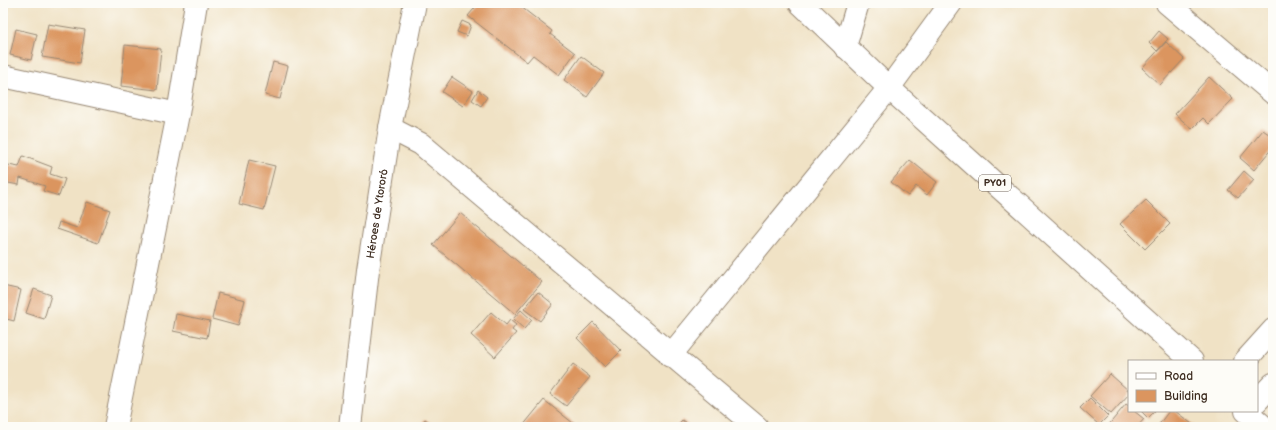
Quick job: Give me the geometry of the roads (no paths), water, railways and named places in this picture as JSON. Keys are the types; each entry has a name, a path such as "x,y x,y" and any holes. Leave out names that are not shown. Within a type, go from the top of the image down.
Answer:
{"main road":[{"path":"116,427 178,114 196,3"},
{"name":"Héroes de Ytororó","path":"350,427 368,270 390,128 415,3"},
{"name":"PY01","path":"800,3 889,88 1191,360"},
{"path":"845,47 858,3"},
{"path":"670,356 889,88 951,3"},
{"path":"1167,3 1269,81"},
{"path":"3,76 178,114"},
{"path":"390,128 420,144 752,426"},
{"path":"1246,360 1273,330"},
{"path":"1258,400 1273,384"},
{"path":"1252,412 1264,427"}]}
